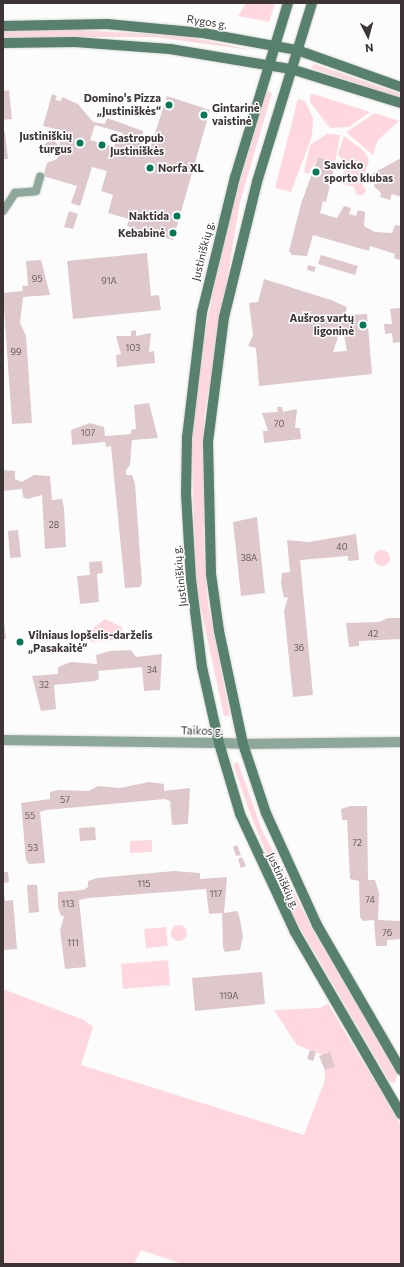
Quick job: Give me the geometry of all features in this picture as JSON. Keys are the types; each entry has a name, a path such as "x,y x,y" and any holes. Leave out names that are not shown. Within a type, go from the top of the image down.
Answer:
{"main road":[{"name":"Justiniškių g.","path":"288,3 208,279 187,438 186,493 191,579 202,667 219,743 240,814 274,893 397,1100 401,1114"},
{"name":"Justiniškių g.","path":"312,3 291,69 235,265 212,387 208,442 211,574 219,631 243,744 266,813 317,925 401,1070"},
{"name":"Rygos g.","path":"3,26 145,26 297,50 401,87"},
{"path":"3,43 110,44 269,65 291,69 401,103"}],"street":[{"path":"3,211 16,193 36,191 40,177"},
{"name":"Taikos g.","path":"3,740 243,744 401,742"}],"shaded area":[{"path":"246,3 275,3 269,22 238,16"},
{"path":"58,29 185,36 251,50 154,37 3,37 3,31"},
{"path":"314,64 401,94 401,98 311,68"},
{"path":"267,91 272,93 240,202 204,417 204,553 208,604 230,715 224,716 195,581 192,444 199,364 212,297 231,212"},
{"path":"314,94 370,112 349,127 330,128 310,102 310,95"},
{"path":"298,99 305,101 313,118 312,136 291,192 275,188"},
{"path":"375,113 399,121 378,140 373,155 346,132"},
{"path":"327,134 340,135 335,163 318,157 309,174 304,172 310,145"},
{"path":"344,136 364,151 369,160 362,183 366,191 363,195 357,195 354,187 343,184 341,180 346,165 338,154"},
{"path":"379,550 385,550 390,555 388,564 385,566 379,566 374,561 374,555"},
{"path":"105,619 122,627 123,639 91,642 88,632"},
{"path":"238,762 262,830 314,932 397,1074 395,1083 389,1081 291,912 251,816 233,764"},
{"path":"152,840 152,852 130,853 130,841"},
{"path":"179,925 186,930 187,933 182,940 179,941 172,936 171,933 176,926"},
{"path":"166,927 168,946 146,948 144,929"},
{"path":"168,960 170,985 123,989 121,964"},
{"path":"3,989 84,1020 93,1027 81,1065 304,1135 325,1080 323,1055 297,1045 274,1010 320,1008 328,1004 401,1125 401,1264 183,1264 141,1250 134,1264 3,1264"}],"building":[{"path":"9,90 12,119 3,120 3,91"},
{"name":"Norfa XL","path":"52,94 57,96 55,100 61,101 62,97 78,104 93,122 105,124 107,118 143,131 141,153 148,155 167,96 210,110 173,240 127,226 129,219 108,213 113,195 101,191 107,171 92,167 80,206 71,203 77,186 43,176 47,163 57,159 61,151 59,146 64,131 43,126","holes":["95,125 123,133 122,138 117,137 114,147 90,140"]},
{"path":"3,132 5,132 8,159 3,159"},
{"path":"53,138 60,149 49,156 42,146"},
{"path":"318,157 335,163 326,202 323,201 320,213 337,218 344,206 351,208 349,214 356,216 358,210 365,212 364,226 375,232 392,233 395,225 401,226 400,260 394,258 395,254 370,246 369,251 313,235 307,256 292,255 289,251 301,204"},
{"path":"401,158 401,197 392,194 390,200 380,197 381,193 374,186 377,177 370,175"},
{"path":"69,211 78,214 73,229 64,227"},
{"path":"147,253 151,296 159,295 161,310 73,319 67,261"},
{"path":"321,255 358,266 355,275 318,264"},
{"path":"41,260 50,295 23,297 20,323 26,336 32,423 12,424 3,293 23,291 22,286 28,286 26,261"},
{"path":"308,265 316,267 314,272 307,270"},
{"path":"264,279 331,300 347,307 345,315 367,314 372,374 259,386 256,348 248,346 253,335 249,303 258,302","holes":["342,325 347,351 333,352"]},
{"path":"400,308 401,342 393,343 392,333 385,334 384,324 392,324 390,309"},
{"path":"136,330 136,336 151,333 149,352 154,351 155,363 117,367 116,355 121,354 116,336 131,336 131,331"},
{"path":"149,403 158,438 132,440 130,465 126,470 126,475 132,475 135,484 142,583 140,587 125,588 111,446 106,447 105,442 72,445 71,430 90,423 104,427 105,436 131,434 131,430 136,429 134,405"},
{"path":"277,407 282,407 283,412 297,409 295,428 300,428 301,439 264,443 263,431 268,431 262,413 278,412"},
{"path":"3,470 15,471 15,479 22,482 34,475 50,476 52,500 62,499 64,508 66,547 45,549 42,495 27,499 23,497 22,489 3,491"},
{"path":"257,517 265,593 241,596 233,522"},
{"path":"18,530 21,557 10,558 8,531"},
{"path":"356,534 359,560 348,561 348,556 300,560 313,695 293,697 284,611 288,597 284,598 281,583 282,573 290,572 287,540 309,542"},
{"path":"102,561 103,573 97,574 99,602 80,604 77,576 90,575 89,562"},
{"path":"3,613 6,639 3,639"},
{"path":"388,618 401,618 401,639 359,641 359,646 349,647 346,623 379,622"},
{"path":"131,650 136,657 162,654 160,690 144,691 142,667 98,671 99,679 95,681 54,685 56,709 41,711 32,676 58,674 58,667 71,662 97,664 96,655 110,651"},
{"path":"149,782 164,784 164,791 190,788 188,824 172,825 170,801 165,799 46,810 40,812 45,863 29,864 26,860 21,803 50,799 50,792 59,790 89,791 98,786 120,788"},
{"path":"350,806 367,806 368,880 375,880 379,893 378,920 401,921 401,939 387,940 387,946 376,946 374,920 363,921 360,917 359,881 350,879 347,820 342,820 341,809"},
{"path":"95,827 96,840 80,841 79,828"},
{"path":"237,845 241,855 236,856 233,847"},
{"path":"242,857 246,866 241,868 238,859"},
{"path":"174,871 200,873 200,879 227,877 224,913 237,911 239,915 243,936 240,950 225,952 223,948 222,913 209,914 206,889 89,898 79,900 86,967 65,969 60,930 64,916 61,916 58,907 58,892 83,890 88,887 88,881 97,878"},
{"path":"3,872 8,872 9,882 3,883"},
{"path":"3,885 5,901 13,900 17,949 3,950"},
{"path":"27,885 37,885 39,912 29,913"},
{"path":"262,972 265,1004 195,1011 192,978"},
{"path":"310,1050 316,1052 313,1061 307,1059"},
{"path":"330,1052 335,1067 325,1070 319,1056"}],"place":[{"name":"Domino's Pizza „Justiniškės“","path":"169,105"},
{"name":"Gintarinė vaistinė","path":"204,115"},
{"name":"Justiniškių turgus","path":"80,143"},
{"name":"Gastropub Justiniškės","path":"102,145"},
{"name":"Norfa XL","path":"150,168"},
{"name":"Savicko sporto klubas","path":"316,172"},
{"name":"Naktida","path":"177,216"},
{"name":"Kebabinė","path":"173,233"},
{"name":"Aušros vartų ligoninė","path":"363,325"},
{"name":"Vilniaus lopšelis-darželis „Pasakaitė“","path":"20,642"}]}
